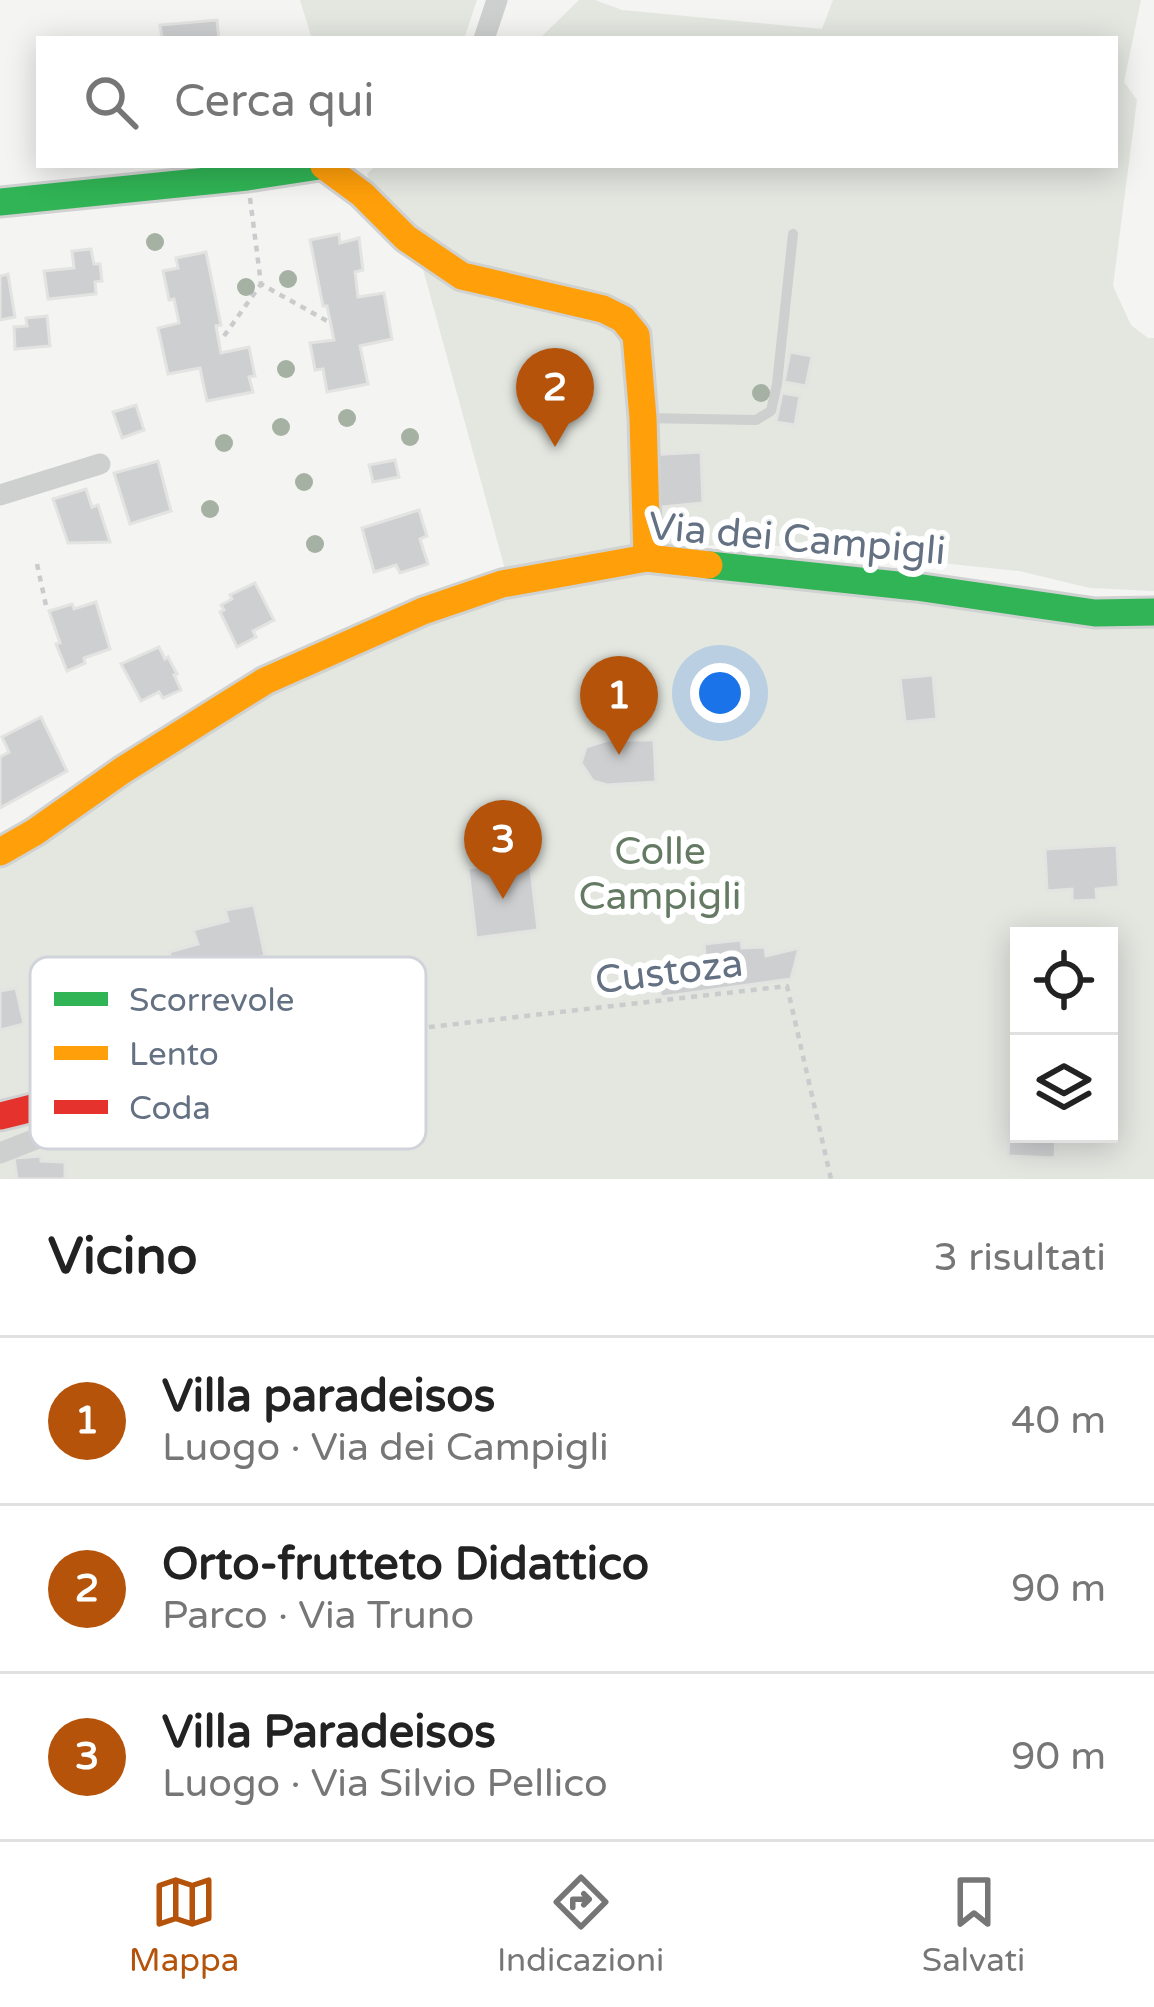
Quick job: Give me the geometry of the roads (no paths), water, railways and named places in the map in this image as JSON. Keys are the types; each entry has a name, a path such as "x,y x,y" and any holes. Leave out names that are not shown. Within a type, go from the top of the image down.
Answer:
{"street":[{"path":"485,36 497,0"},
{"path":"0,202 306,168"},
{"path":"329,168 406,238 462,276 603,309 623,319 636,334 647,558"},
{"path":"0,496 100,464"},
{"name":"Via dei Campigli","path":"0,852 265,681 423,611 502,584 647,558 916,587 1095,613 1154,612"},
{"path":"0,1116 30,1109"},
{"path":"0,1153 30,1141"}],"lane":[{"path":"643,418 756,420 771,411 793,234"}],"place":[{"name":"Orto-frutteto Didattico","path":"555,447"},
{"name":"Villa paradeisos","path":"619,755"},
{"name":"Villa Paradeisos","path":"503,899"}],"park label":[{"name":"Colle Campigli","path":"660,874"}]}
